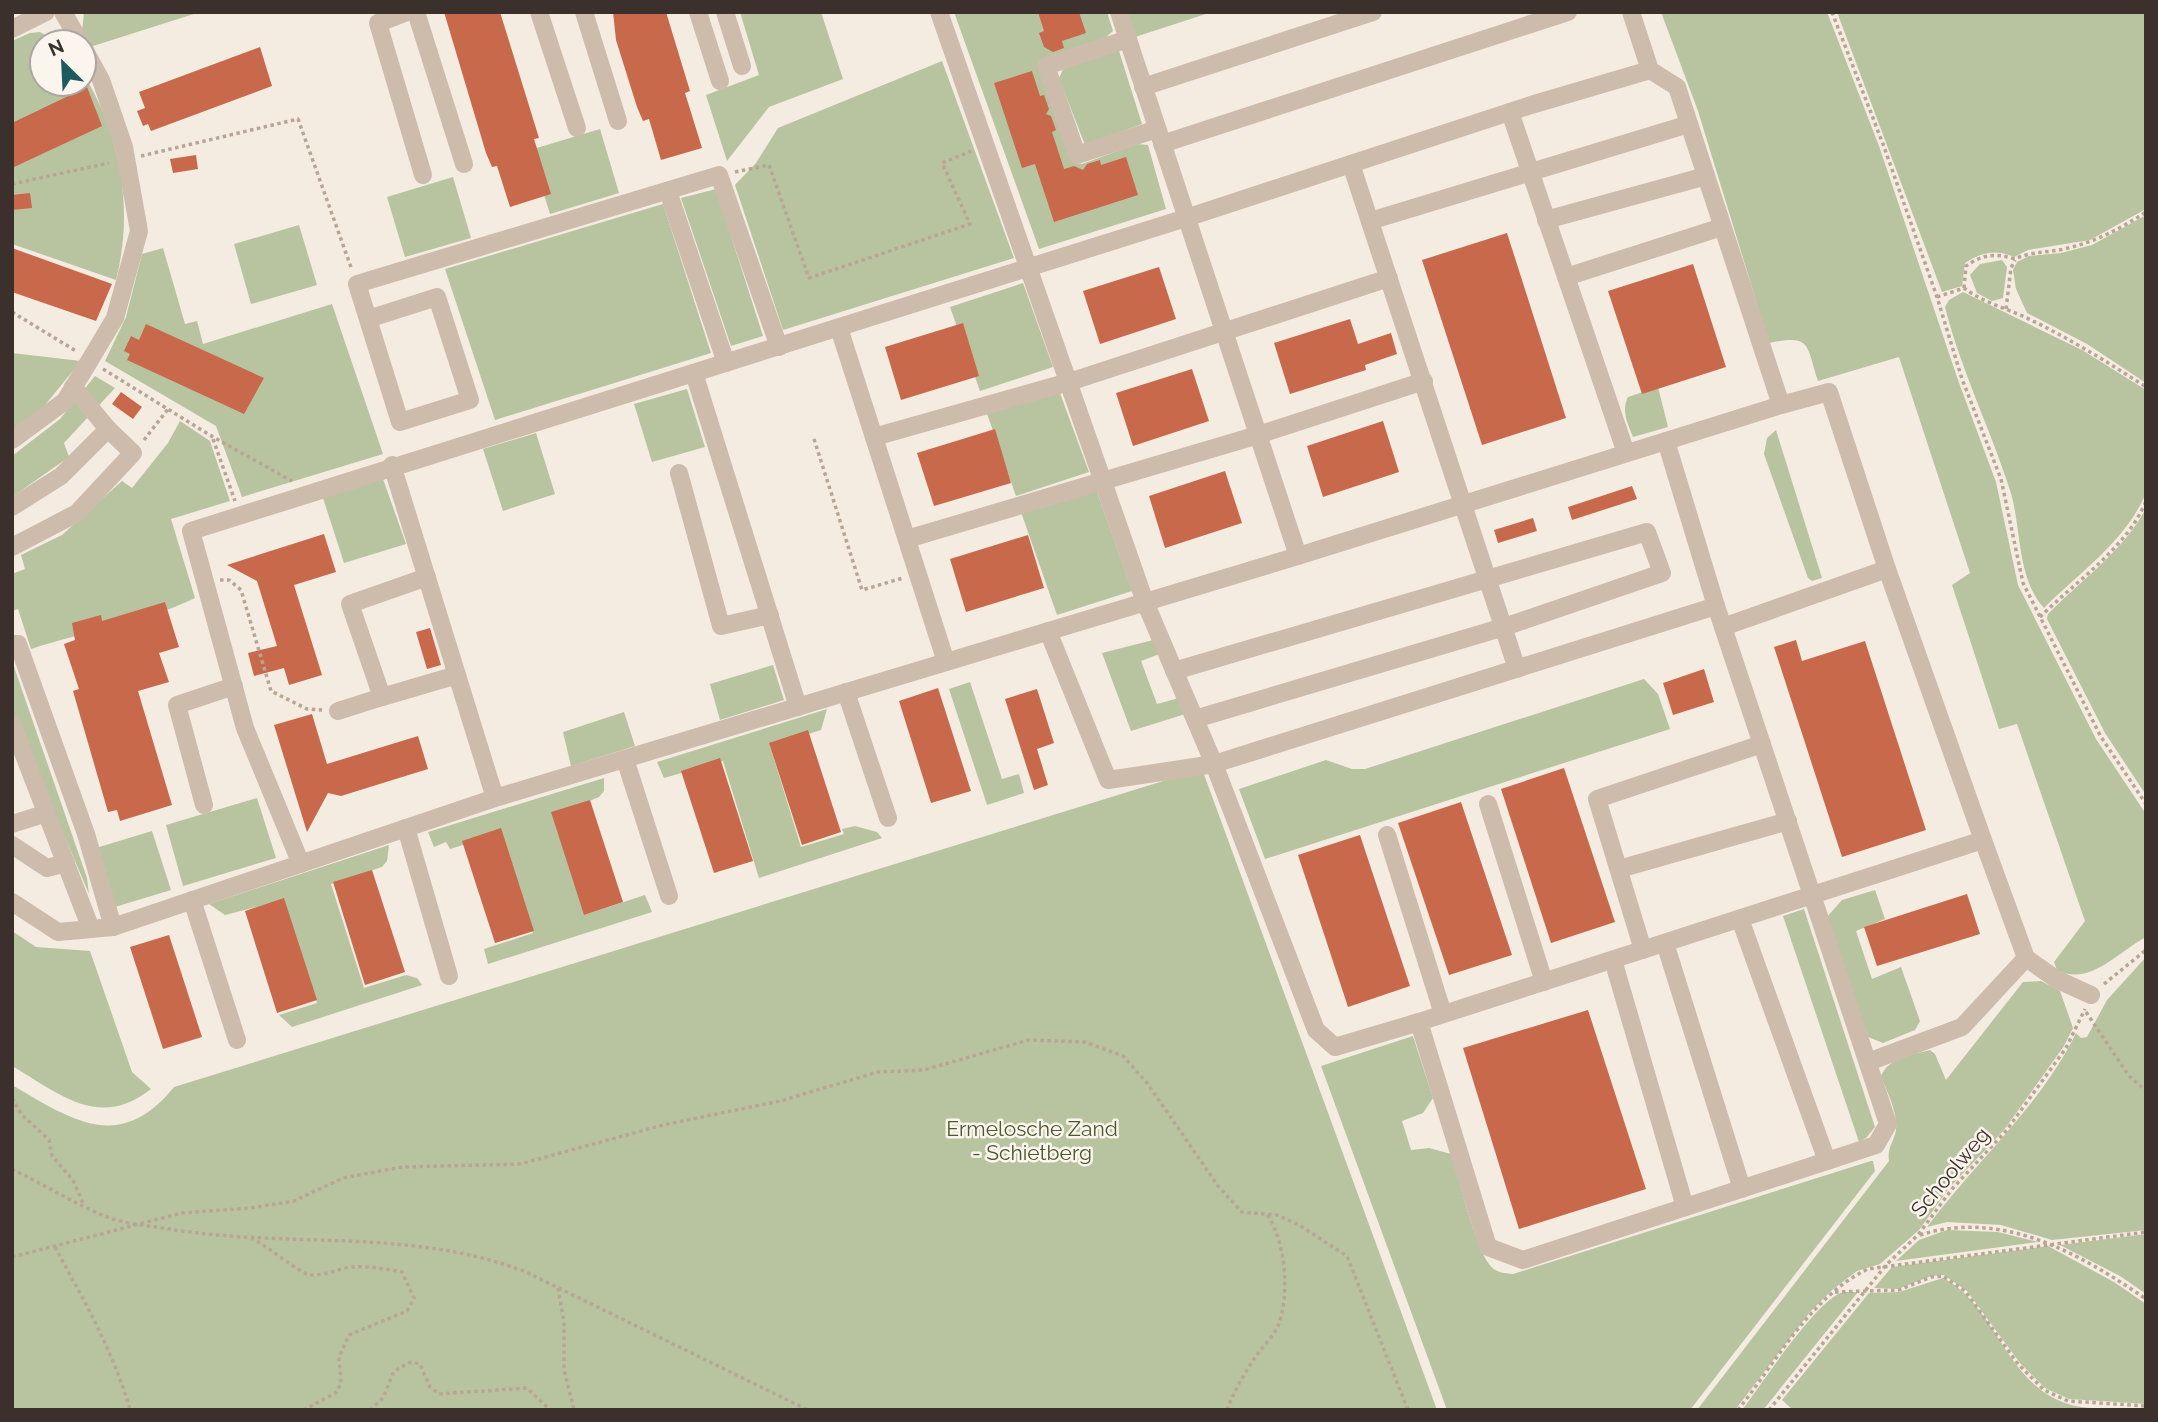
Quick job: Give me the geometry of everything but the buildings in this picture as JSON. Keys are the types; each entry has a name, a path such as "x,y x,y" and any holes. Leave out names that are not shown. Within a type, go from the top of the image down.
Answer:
{"lane":[{"path":"12,29 46,12"},
{"path":"63,12 72,28"},
{"path":"407,12 378,23 423,176"},
{"path":"416,12 464,164"},
{"path":"539,12 577,128"},
{"path":"584,12 618,121"},
{"path":"698,12 720,81"},
{"path":"725,12 742,66"},
{"path":"939,12 1145,602 1214,764 1316,1030 1335,1047 1983,840"},
{"path":"1119,12 1298,556"},
{"path":"1143,87 1373,12"},
{"path":"1128,39 1046,66 1077,155 1159,136 1568,12"},
{"path":"1631,12 1650,70 1677,87 1781,405"},
{"path":"301,863 245,728 191,530 392,465 779,347 1510,112 1650,70"},
{"path":"12,440 65,401 90,360 115,318 139,231 126,159 98,75"},
{"path":"1510,112 1626,453"},
{"path":"1370,221 1689,124"},
{"path":"1351,164 1465,504 1517,669"},
{"path":"368,319 436,298 470,400 400,422 357,284 719,175 779,347"},
{"path":"1546,220 1706,176"},
{"path":"668,191 726,363"},
{"path":"1566,277 1723,227"},
{"path":"874,437 1069,382 1389,278"},
{"path":"839,327 946,662"},
{"path":"694,373 798,707"},
{"path":"907,539 1258,435 1424,381"},
{"path":"12,547 77,513 134,453 108,429 73,387"},
{"path":"12,902 58,932 113,927 495,798 1298,556 1665,440 1829,392 1887,569 2026,958 2088,1002"},
{"path":"12,507 61,477 108,429"},
{"path":"1419,1022 1488,1247 1523,1260 1876,1145 1888,1124 1716,606 1665,440"},
{"path":"392,465 495,798"},
{"path":"679,473 721,626 770,615"},
{"path":"1174,671 1647,531 1662,573 1504,627 1195,719"},
{"path":"1723,627 1887,569"},
{"path":"382,697 350,604 427,577"},
{"path":"1048,631 1108,780 1214,764 1716,606"},
{"path":"12,643 18,644 86,834 113,927"},
{"path":"338,711 457,675"},
{"path":"204,805 177,705 234,686"},
{"path":"846,692 888,818"},
{"path":"12,724 19,763 47,813 91,929"},
{"path":"1643,950 1597,799 1762,744"},
{"path":"625,759 669,896"},
{"path":"1488,804 1544,982"},
{"path":"12,824 47,813"},
{"path":"1619,869 1788,821"},
{"path":"406,828 449,976"},
{"path":"1387,835 1443,1014"},
{"path":"12,845 47,869 66,863"},
{"path":"192,900 237,1040"},
{"path":"1740,919 1827,1161"},
{"path":"1665,943 1742,1189"},
{"path":"1868,1062 1962,1027 2026,958"},
{"path":"1613,960 1685,1207"}],"path":[{"path":"1832,12 1937,297 1962,379 2001,479 2023,583 2101,737 2146,804"},
{"path":"12,184 298,119 357,284"},
{"path":"719,175 769,165 809,278 970,224 942,163 986,144"},
{"path":"2006,309 2011,268 2015,260 2029,253 2060,250 2091,242 2146,212"},
{"path":"1964,288 1966,266 1977,259 2001,255 2015,260"},
{"path":"1937,297 1964,288 2085,348 2146,387"},
{"path":"12,312 212,437 310,492"},
{"path":"134,453 168,409"},
{"path":"212,437 240,514"},
{"path":"814,439 862,590 918,574"},
{"path":"2040,617 2117,545 2133,526 2146,501"},
{"path":"204,580 229,580 241,590 271,691 307,709 338,711"},
{"name":"Schoolweg","path":"1769,1410 1886,1265 1918,1236 1952,1189 2022,1110 2066,1048 2088,1002 2146,950"},
{"path":"2088,1002 2129,1076 2146,1091"},
{"path":"12,1257 182,1213 250,1209 294,1201 343,1178 402,1167 520,1164 663,1125 780,1101 878,1072 924,1070 1029,1040 1085,1042 1123,1056 1147,1083 1218,1186 1242,1212 1267,1214 1299,1225 1346,1256 1408,1410"},
{"path":"12,1098 21,1114 49,1140 52,1156 73,1180 84,1205"},
{"path":"12,1169 107,1217 143,1225 210,1235 364,1240 462,1252 509,1265 808,1410"},
{"path":"1227,1410 1243,1376 1277,1327 1281,1313 1284,1277 1282,1256 1276,1231 1267,1214"},
{"path":"1918,1236 1947,1226 1969,1226 2019,1233 2050,1243 2118,1279 2146,1299"},
{"path":"1738,1410 1812,1313 1857,1274 1886,1265 2146,1232"},
{"path":"249,1237 287,1259 295,1270 309,1275 353,1267 387,1269 402,1272 411,1287 414,1298 407,1311 349,1335 339,1357 341,1383 337,1392 304,1410"},
{"path":"55,1247 95,1321 123,1386 130,1410"},
{"path":"1832,1293 1843,1289 1899,1290 1931,1277 1943,1276 1965,1291 2018,1364 2044,1390 2068,1401 2146,1406"},
{"path":"558,1288 564,1322 564,1370 574,1410"},
{"path":"370,1410 383,1398 394,1371 411,1362 421,1364 430,1387 439,1394 527,1388 550,1410"}],"green space":[{"path":"84,12 200,12 98,44 98,28 82,28"},
{"path":"740,12 821,12 843,79 769,107 727,161 706,95 759,75"},
{"path":"954,12 1107,12 1113,31 1106,37 1047,59 1076,163 1082,164 1137,144 1148,145 1166,209 1039,249"},
{"path":"1127,12 1212,12 1135,37"},
{"path":"1661,12 1827,12 1879,146 1958,380 1996,482 2018,585 2096,739 2146,814 2146,937 2103,966 2080,974 2069,974 2057,970 2054,962 2085,921 2017,724 1999,729 1952,585 1970,573 1899,357 1818,381 1805,345 1793,340 1769,343 1698,111"},
{"path":"1837,12 2146,12 2146,209 2090,240 2028,250 2014,257 1995,252 1977,256 1965,263 1962,286 1942,292"},
{"path":"28,34 28,98 97,98 115,148 124,200 124,227 116,280 12,244 12,41"},
{"path":"1119,51 1142,124 1085,145 1059,78 1064,67"},
{"path":"942,61 1014,258 783,330 735,185 756,163 778,128"},
{"path":"600,129 619,193 550,214 530,150"},
{"path":"453,177 471,238 405,257 387,197"},
{"path":"716,189 763,336 731,346 681,198"},
{"path":"663,204 711,353 495,420 445,269"},
{"path":"2146,215 2146,383 2087,344 2027,313 2016,289 2013,270 2017,262 2029,256 2061,253 2092,245"},
{"path":"299,225 317,285 251,304 234,244"},
{"path":"163,248 185,324 197,321 203,344 332,304 383,454 242,497 216,426 105,361 126,317 142,254"},
{"path":"2002,260 2007,267 2003,298 1992,301 1977,293 1970,275 1980,264"},
{"path":"1023,283 1053,367 980,391 950,307"},
{"path":"1963,292 2082,350 2146,390 2146,493 2114,541 2044,608 2035,596 2024,567 2010,490 1959,353 1945,307 1949,300"},
{"path":"12,353 81,361 45,405 12,432"},
{"path":"95,376 115,388 64,443 69,457 12,497 12,456 60,419"},
{"path":"1057,385 1089,472 1016,496 985,408"},
{"path":"1658,387 1668,427 1633,437 1625,412 1628,397"},
{"path":"687,389 705,447 652,462 634,404"},
{"path":"180,421 210,441 230,501 171,519 195,598 134,620 31,649 18,609 12,611 12,574 25,569 21,555 62,535 122,481 132,488 168,443"},
{"path":"1776,430 1822,578 1812,581 1808,578 1764,454 1767,438"},
{"path":"536,433 555,494 503,511 483,449"},
{"path":"383,479 406,544 344,563 323,498"},
{"path":"1096,489 1132,591 1057,615 1021,512"},
{"path":"2146,508 2146,795 2105,733 2047,619 2048,614 2126,538"},
{"path":"1161,638 1173,649 1141,661 1157,704 1190,695 1195,711 1131,731 1102,653"},
{"path":"12,661 87,878 89,894 12,712"},
{"path":"773,665 784,700 720,720 710,684"},
{"path":"1644,679 1658,694 1670,729 1265,859 1239,789 1326,760 1352,769 1365,769"},
{"path":"970,682 1002,779 1019,774 1024,793 987,805 949,689"},
{"path":"827,709 821,730 770,746 801,847 844,834 842,829 855,826 877,832 882,838 759,878 723,761 664,778 657,762"},
{"path":"624,712 635,746 571,766 563,732"},
{"name":"Ermelosche Zand - Schietberg","path":"1202,769 1437,1410 12,1410 12,1085 75,1119 115,1125 134,1120 154,1108 174,1087"},
{"path":"604,778 604,791 599,797 553,816 587,914 645,895 652,912 488,964 484,949 533,933 501,833 450,849 446,842 434,847 428,832"},
{"path":"257,798 276,858 183,886 166,825"},
{"path":"152,831 171,890 115,907 96,848"},
{"path":"389,845 387,861 382,867 331,884 364,988 406,975 417,978 422,985 292,1027 279,1015 317,1003 284,900 225,915 209,904"},
{"path":"1875,890 1885,919 1856,931 1872,979 1901,967 1920,1021 1915,1030 1883,1043 1868,1037 1827,917 1842,900"},
{"path":"1804,909 1875,1127 1859,1142 1783,916"},
{"path":"12,931 36,947 90,951 132,1072 151,1089 132,1101 114,1107 97,1107 63,1096 12,1066"},
{"path":"2146,957 2146,1230 2052,1240 2001,1225 1947,1222 1927,1227 2026,1110 2061,1060 2076,1033 2081,1038 2087,1037 2107,1000"},
{"path":"2041,981 2060,991 2073,1028 2064,1046 2004,1130 1949,1188 1919,1230 1880,1264 1857,1271 1832,1290 1810,1312 1735,1410 1697,1410 1889,1161 1896,1123 1892,1103 1881,1076 1885,1070 1895,1061 1930,1050 1935,1054 1946,1080 2023,982"},
{"path":"1413,1036 1433,1098 1423,1113 1402,1121 1411,1150 1429,1148 1451,1154 1478,1243 1489,1264 1500,1272 1513,1274 1871,1161 1875,1171 1690,1410 1447,1410 1321,1066"},
{"path":"1947,1230 1998,1232 2038,1242 1896,1261 1919,1240"},
{"path":"2146,1234 2146,1294 2120,1276 2060,1245"},
{"path":"2048,1246 2114,1282 2146,1304 2146,1404 2069,1399 2045,1388 2020,1363 1967,1291 1944,1275 1931,1276 1898,1289 1874,1288 1892,1267"},
{"path":"1943,1278 1961,1290 1976,1306 2014,1361 2045,1393 2075,1406 2146,1410 1793,1410 1782,1400 1869,1293 1899,1292"},
{"path":"1843,1292 1858,1292 1763,1410 1742,1410 1804,1326 1832,1298"}]}
